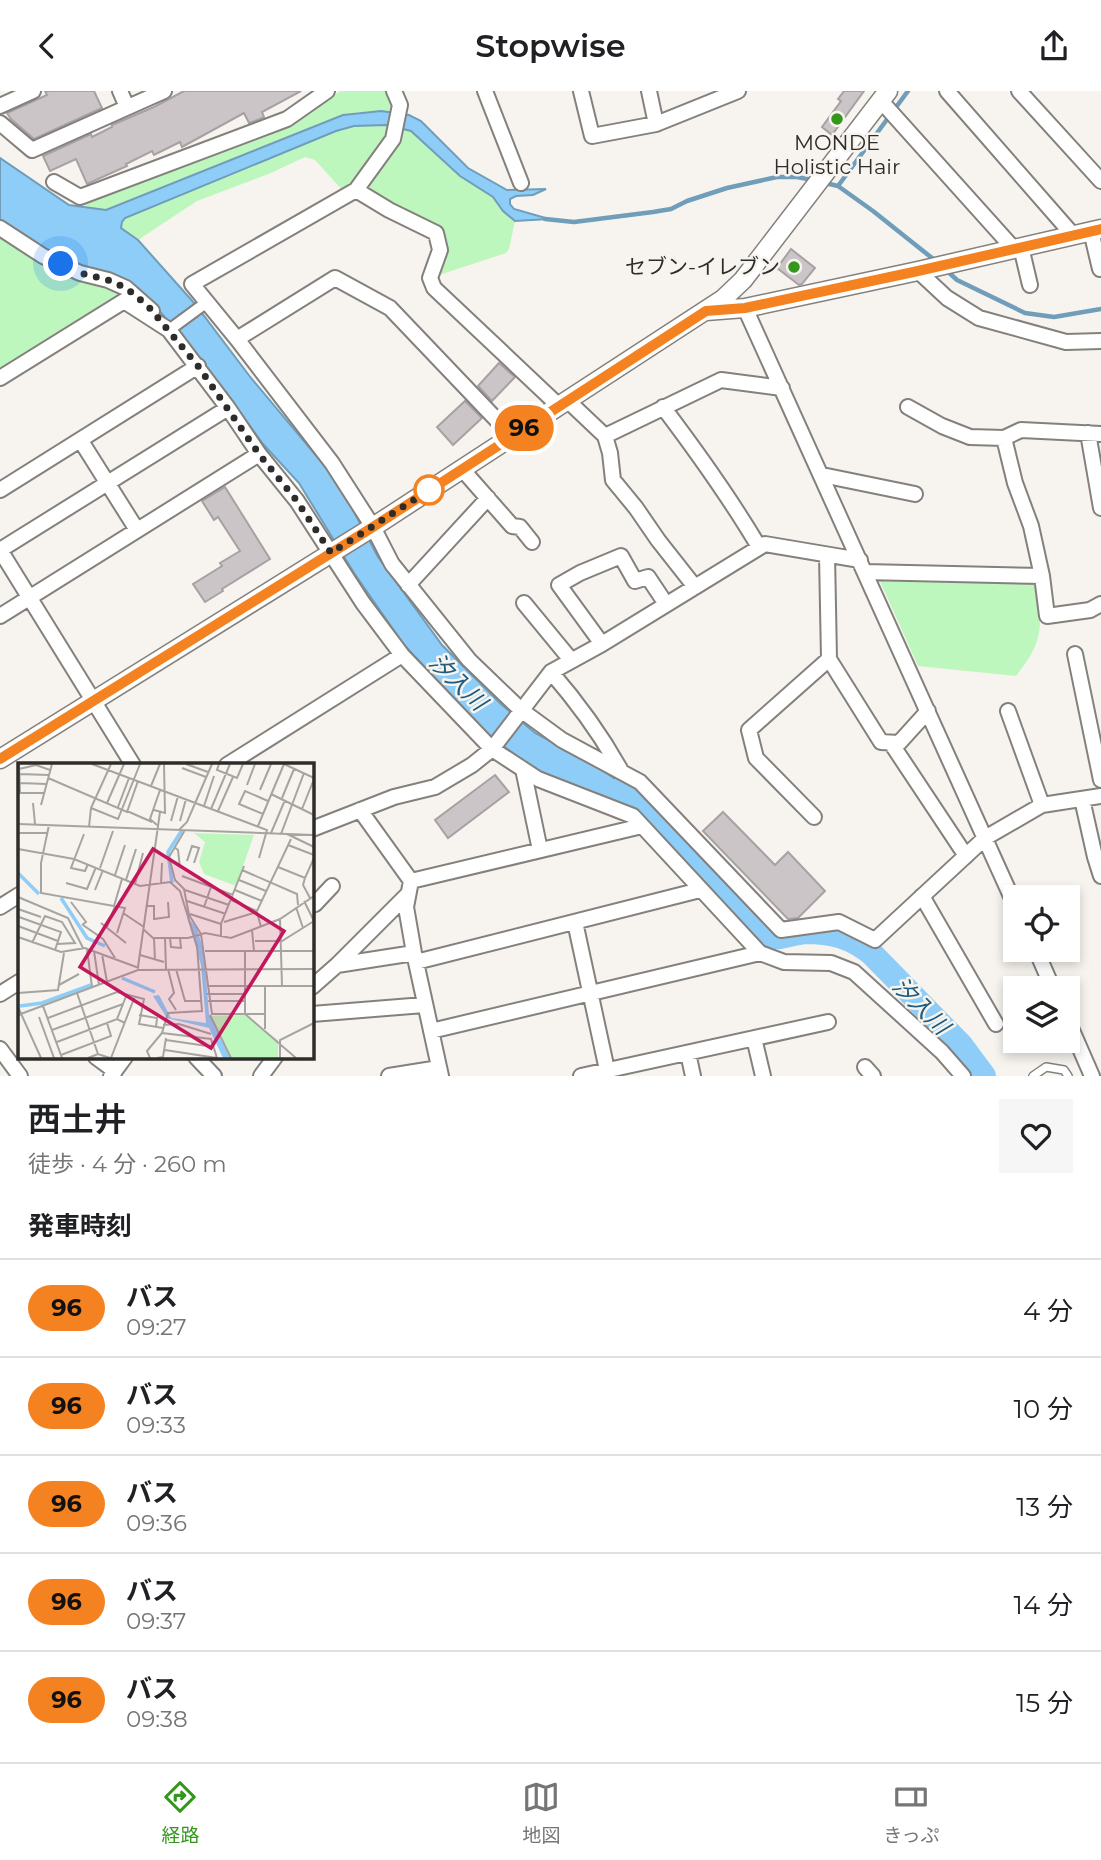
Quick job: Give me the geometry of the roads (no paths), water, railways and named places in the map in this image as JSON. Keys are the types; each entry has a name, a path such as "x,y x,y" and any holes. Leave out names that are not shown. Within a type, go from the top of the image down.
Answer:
{"street":[{"path":"0,106 33,91"},
{"path":"120,91 127,107"},
{"path":"0,124 32,150 164,91"},
{"path":"54,182 80,197 288,119 327,91"},
{"path":"485,91 519,160 521,183"},
{"path":"581,91 592,137 656,124 712,96 738,91"},
{"path":"649,91 656,124"},
{"path":"947,91 1088,232 1100,269"},
{"path":"1019,91 1101,181"},
{"path":"397,98 393,139 356,190 192,284 331,463 373,527 392,564 470,660 521,710 562,740 640,782 782,930 839,922 875,940 985,838 1042,805 1101,796"},
{"path":"0,759 373,527 706,311 743,280 889,105 1018,248 1030,285"},
{"path":"356,190 436,233 440,250 432,283 563,403 605,436 613,480 695,587"},
{"path":"0,228 43,256 80,273 126,288 148,306 198,366 259,454 297,501 363,603 402,655 492,749 538,779 633,816 760,953 784,962 831,963 854,972 942,1052 962,1076"},
{"path":"706,311 745,308 1088,232"},
{"path":"918,271 947,298 979,318 1066,342 1101,341"},
{"path":"237,339 335,278 390,308 512,436"},
{"path":"0,378 124,300 169,330"},
{"path":"169,330 207,302"},
{"path":"745,308 1006,885"},
{"path":"0,490 198,366"},
{"path":"605,436 720,380 782,388"},
{"path":"663,407 707,466 759,547"},
{"path":"908,407 942,426 970,437 1004,438 1021,431 1095,433 1101,508"},
{"path":"132,763 0,550 228,408"},
{"path":"1004,438 1015,483 1031,526 1042,576 1047,617 1090,610 1101,604"},
{"path":"80,441 137,530"},
{"path":"0,617 259,454"},
{"path":"462,469 512,526 520,527 532,542"},
{"path":"822,475 915,494"},
{"path":"408,585 488,498"},
{"path":"313,829 394,797 435,787 472,765 492,749 551,672 602,644 765,544 827,555 863,566 1042,576"},
{"path":"827,555 829,659 881,742 899,743 928,711"},
{"path":"602,644 559,585 580,573 621,557 635,581 648,577 666,604"},
{"path":"524,603 571,660"},
{"path":"1075,654 1101,780"},
{"path":"230,763 402,655"},
{"path":"814,817 755,758 749,730 829,659"},
{"path":"551,672 575,700 621,771"},
{"path":"1008,711 1042,805"},
{"path":"891,743 966,856"},
{"path":"523,769 540,850"},
{"path":"1082,799 1101,876"},
{"path":"360,810 409,888 406,908 440,1072 389,1076"},
{"path":"313,986 337,965 409,888 540,850 642,825"},
{"path":"313,905 332,886"},
{"path":"337,965 415,958 701,890"},
{"path":"0,907 18,896"},
{"path":"922,896 996,1024"},
{"path":"575,922 607,1070"},
{"path":"431,1031 760,953"},
{"path":"0,994 18,983"},
{"path":"313,1014 424,1005"},
{"path":"581,1076 828,1022"},
{"path":"754,1038 763,1076"},
{"path":"1080,1048 1092,1076"},
{"path":"0,1049 20,1076"},
{"path":"688,1053 693,1076"},
{"path":"98,1059 113,1074 124,1059"},
{"path":"197,1059 214,1076"},
{"path":"261,1076 274,1059"}],"lane":[{"path":"1033,1076 1046,1066 1064,1070 1068,1076"}],"water":[{"path":"381,111 409,115 421,121 468,168 507,190 546,189 533,195 516,196 510,199 510,204 514,209 549,219 515,221 493,197 460,176 411,131 387,125 354,126 336,131 125,218 121,228 138,240 195,304 251,378 330,472 378,557 442,645 502,705 535,733 597,766 637,795 671,850 631,808 536,770 488,735 404,645 354,573 299,483 263,444 220,385 139,289 115,276 51,255 0,223 0,158 69,205 106,210 343,115"}],"waterway":[{"path":"838,186 908,91"},
{"path":"545,219 574,222 653,212 671,209 727,188 777,177 813,180"},
{"path":"825,183 838,186 937,262"},
{"path":"946,270 957,280 1025,313 1054,317 1101,309"},
{"name":"汐入川","path":"619,790 649,811 758,932 772,937 805,932 833,934 856,943 872,954 961,1045 984,1076"}],"place":[{"name":"MONDE Holistic Hair","path":"837,119"},
{"name":"セブン-イレブン","path":"794,267"}]}
